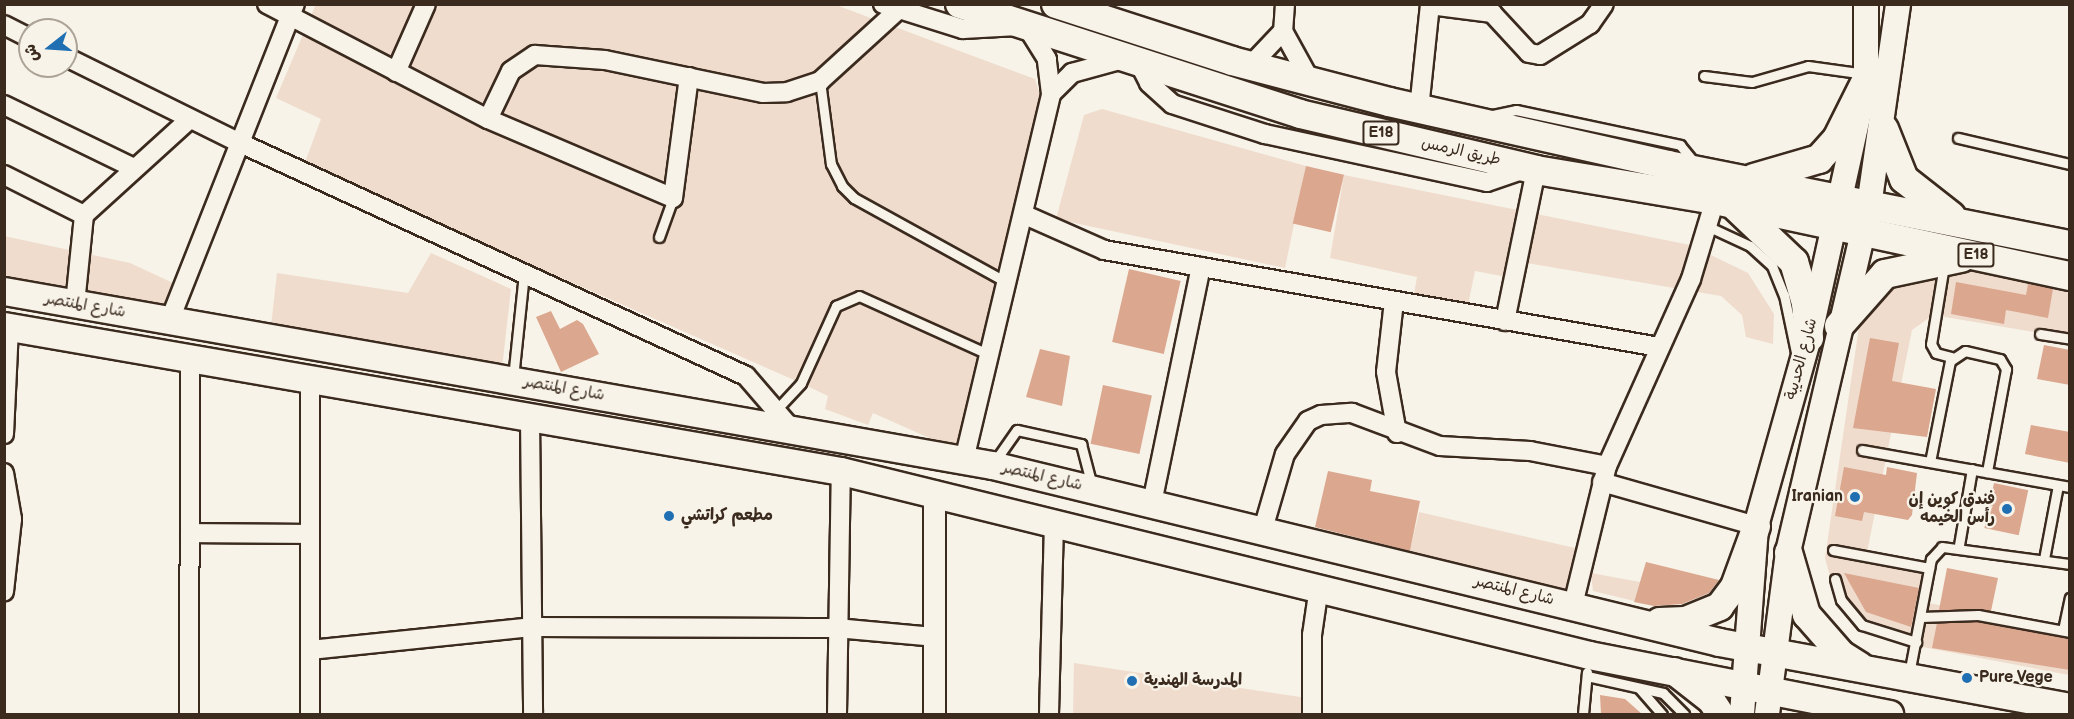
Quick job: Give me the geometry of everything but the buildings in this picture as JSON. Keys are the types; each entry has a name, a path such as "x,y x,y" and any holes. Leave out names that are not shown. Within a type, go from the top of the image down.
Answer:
{"highway":[{"name":"طريق الرمس","path":"960,4 1300,114 1718,210 1836,213"},
{"name":"طريق الرمس","path":"1056,4 1250,66 1419,109 1746,179 1836,213"},
{"path":"1746,179 1819,159 1837,139 1867,77"},
{"path":"1884,129 1904,179 1936,208 1966,224"},
{"path":"1718,210 1794,262 1806,303 1809,338"},
{"name":"E18","path":"1836,213 1866,219 1982,256 2070,276"},
{"name":"E18","path":"1866,219 1966,224 2070,244"},
{"path":"1839,326 1884,274 1945,260 1982,256"}],"main road":[{"name":"شارع الحديبة","path":"1742,714 1761,695 1762,651 1756,526 1809,338 1867,77 1866,4"},
{"name":"شارع الحديبة","path":"1762,651 1788,552 1839,326 1866,219 1884,129 1898,4"},
{"name":"شارع المنتصر","path":"4,291 170,322 513,380 784,418 1263,529 1762,651 2070,707"},
{"name":"شارع المنتصر","path":"7,326 841,471 1054,520 1319,587 1588,665 1668,666 1761,695 1874,714"},
{"path":"1639,622 1685,620 1719,606 1734,586 1756,526"},
{"path":"1788,552 1806,614 1840,654 1872,672"},
{"path":"1668,666 1711,700 1720,714"}],"street":[{"path":"267,4 292,11 396,72 488,120 673,198 689,77"},
{"path":"396,72 426,4"},
{"path":"1285,4 1283,31 1311,82"},
{"path":"1419,109 1430,5 1492,13 1529,52 1540,55 1590,24 1604,4"},
{"path":"488,120 511,71 535,55 605,60 778,93 820,81 891,7 976,31 1024,26 1047,59 1052,94 1025,215 964,460"},
{"path":"170,322 238,142 292,11"},
{"path":"4,25 18,32"},
{"path":"1250,66 1283,31"},
{"path":"1052,94 1072,73 1132,61"},
{"path":"78,63 238,142 746,376 784,418"},
{"path":"4,105 134,168"},
{"path":"75,304 84,215 190,119"},
{"path":"1505,321 1532,169"},
{"path":"4,175 84,215"},
{"path":"1573,605 1605,474 1659,347 1691,279 1718,210"},
{"path":"1025,215 1104,250 1659,347"},
{"path":"1152,503 1201,267"},
{"path":"1394,301 1386,372 1397,433"},
{"path":"4,434 7,326"},
{"path":"189,714 190,358"},
{"path":"310,380 306,534 310,714"},
{"path":"1263,529 1285,454 1308,421 1352,413 1397,433 1440,446 1530,450 1756,526"},
{"path":"530,418 534,627 533,714"},
{"path":"837,714 836,628 841,471"},
{"path":"4,473 12,519 4,592"},
{"path":"934,491 934,714"},
{"path":"1049,714 1054,520"},
{"path":"190,533 306,534"},
{"path":"1312,714 1312,635 1319,587"},
{"path":"310,650 534,627 836,628 934,637"}],"lane":[{"path":"1704,76 1752,82 1808,66 1867,77"},
{"path":"820,81 831,164 842,186 854,198 1008,283"},
{"path":"1958,138 2070,164"},
{"path":"659,237 673,198"},
{"path":"1718,210 1750,246 1772,266 1784,295 1800,370"},
{"path":"1945,260 1931,344 1936,353 1951,357 1965,351 2005,365 1988,472"},
{"path":"513,380 524,273"},
{"path":"784,418 836,306 859,296 990,355"},
{"path":"2040,334 2070,339"},
{"path":"1930,462 1951,357"},
{"path":"992,465 1017,430 1081,444 1092,489"},
{"path":"1862,450 2070,487"},
{"path":"1959,545 1972,469"},
{"path":"2044,559 2058,485"},
{"path":"1909,676 1929,568 1942,547 1959,545 2070,564"},
{"path":"1833,550 1929,568"},
{"path":"1835,579 1840,600 1862,625 1916,642"},
{"path":"1921,617 1978,615 2066,631 2070,598"},
{"path":"1583,714 1588,665 1639,688 1663,693 1684,714"},
{"path":"1639,688 1662,714"}],"shaded area":[{"path":"316,4 836,5 1035,79 1045,111 961,452 873,413 868,425 825,409 828,396 801,383 304,165 321,119 276,98"},
{"path":"1102,109 1306,166 1285,268 1056,219 1084,115"},
{"path":"1344,175 1690,245 1748,273 1774,314 1773,344 1746,337 1742,315 1721,296 1510,260 1507,277 1475,271 1467,310 1413,300 1417,277 1330,258"},
{"path":"4,236 130,263 188,290 173,315 5,284"},
{"path":"431,253 511,289 502,368 271,326 277,273 408,293"},
{"path":"1949,267 2069,286 2069,338 1933,315 1912,330 1865,562 1933,576 1928,603 2069,629 2069,675 1907,644 1877,634 1835,595 1825,558 1860,320 1880,288"},
{"path":"1419,512 1575,548 1564,594 1408,558"},
{"path":"1591,573 1640,582 1634,601 1593,591"},
{"name":"المدرسة الهندية","path":"1074,663 1307,698 1307,714 1073,714"}],"place":[{"name":"Iranian","path":"1855,497"},
{"name":"فندق كوين إن رأس الخيمه","path":"2007,509"},
{"name":"مطعم كراتشي","path":"669,516"},
{"name":"Pure Vege","path":"1967,678"},
{"name":"المدرسة الهندية","path":"1132,681"}]}
